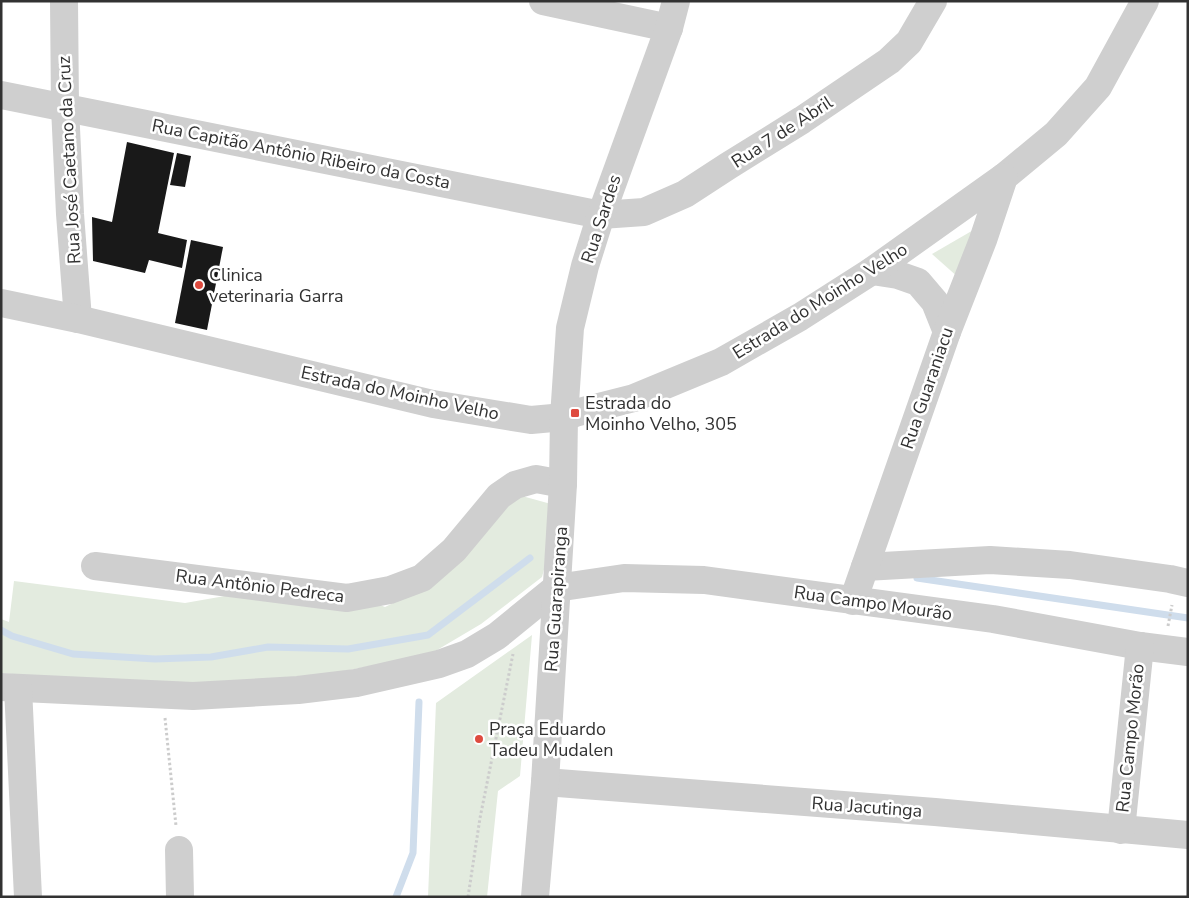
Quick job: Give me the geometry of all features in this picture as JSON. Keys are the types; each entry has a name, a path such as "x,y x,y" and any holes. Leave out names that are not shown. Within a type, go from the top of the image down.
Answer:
{"street":[{"name":"Rua José Caetano da Cruz","path":"64,1 65,107 70,214 78,320"},
{"path":"544,1 669,28"},
{"name":"Rua Sardes","path":"564,417 570,328 585,266 601,215 669,28 676,1"},
{"name":"Rua 7 de Abril","path":"601,215 644,212 685,194 802,120 889,61 909,42 928,3"},
{"name":"Estrada do Moinho Velho","path":"1,303 433,404 532,420 564,417 634,398 721,362 800,317 872,271 1004,177 1056,134 1098,87 1136,4"},
{"name":"Rua Capitão Antônio Ribeiro da Costa","path":"1,95 601,215"},
{"name":"Rua Guaraniacu","path":"853,600 947,332 983,240 1004,177"},
{"path":"872,271 898,275 918,282 935,302 947,332"},
{"name":"Rua Guarapiranga","path":"535,897 545,782 563,484 564,417"},
{"name":"Rua Antônio Pedreca","path":"95,566 347,598 390,590 422,578 454,550 499,496 515,485 536,479 563,484"},
{"path":"865,567 990,560 1070,565 1170,579 1180,593"},
{"name":"Rua Campo Mourão","path":"556,588 624,578 704,580 992,620 1140,646 1188,652"},
{"path":"28,897 10,688 193,696 288,690 356,683 439,664 467,654 497,636 556,588"},
{"name":"Rua Campo Morão","path":"1120,830 1140,646"},
{"name":"Rua Jacutinga","path":"545,782 935,812 1188,835"},
{"path":"179,850 180,897"}],"path":[{"path":"1167,630 1180,593"},
{"path":"468,897 480,818 513,654 518,619"},
{"path":"163,695 179,850"}],"shaded area":[{"path":"982,225 959,278 932,254"},
{"path":"522,496 551,504 551,543 542,577 481,624 432,653 291,681 143,685 1,673 1,619 9,622 14,581 185,603 242,593 370,601 385,607 439,581 499,506"},
{"name":"Praça Eduardo Tadeu Mudalen","path":"532,635 520,776 498,791 487,897 428,897 436,703"}],"building":[{"path":"127,142 174,153 158,233 187,240 182,268 149,260 145,273 93,261 92,217 112,222"},
{"path":"177,153 191,156 185,187 170,185"},
{"name":"Clinica veterinaria Garra","path":"191,240 223,247 207,330 175,323"}],"waterway":[{"path":"1,630 12,636 73,654 155,659 211,657 268,647 348,649 428,635 530,558"},
{"path":"917,578 1188,618"},
{"path":"396,897 413,853 419,702"}],"place":[{"name":"Clinica veterinaria Garra","path":"199,285"},
{"name":"Estrada do Moinho Velho, 305","path":"575,413"},
{"name":"Praça Eduardo Tadeu Mudalen","path":"479,739"}]}
